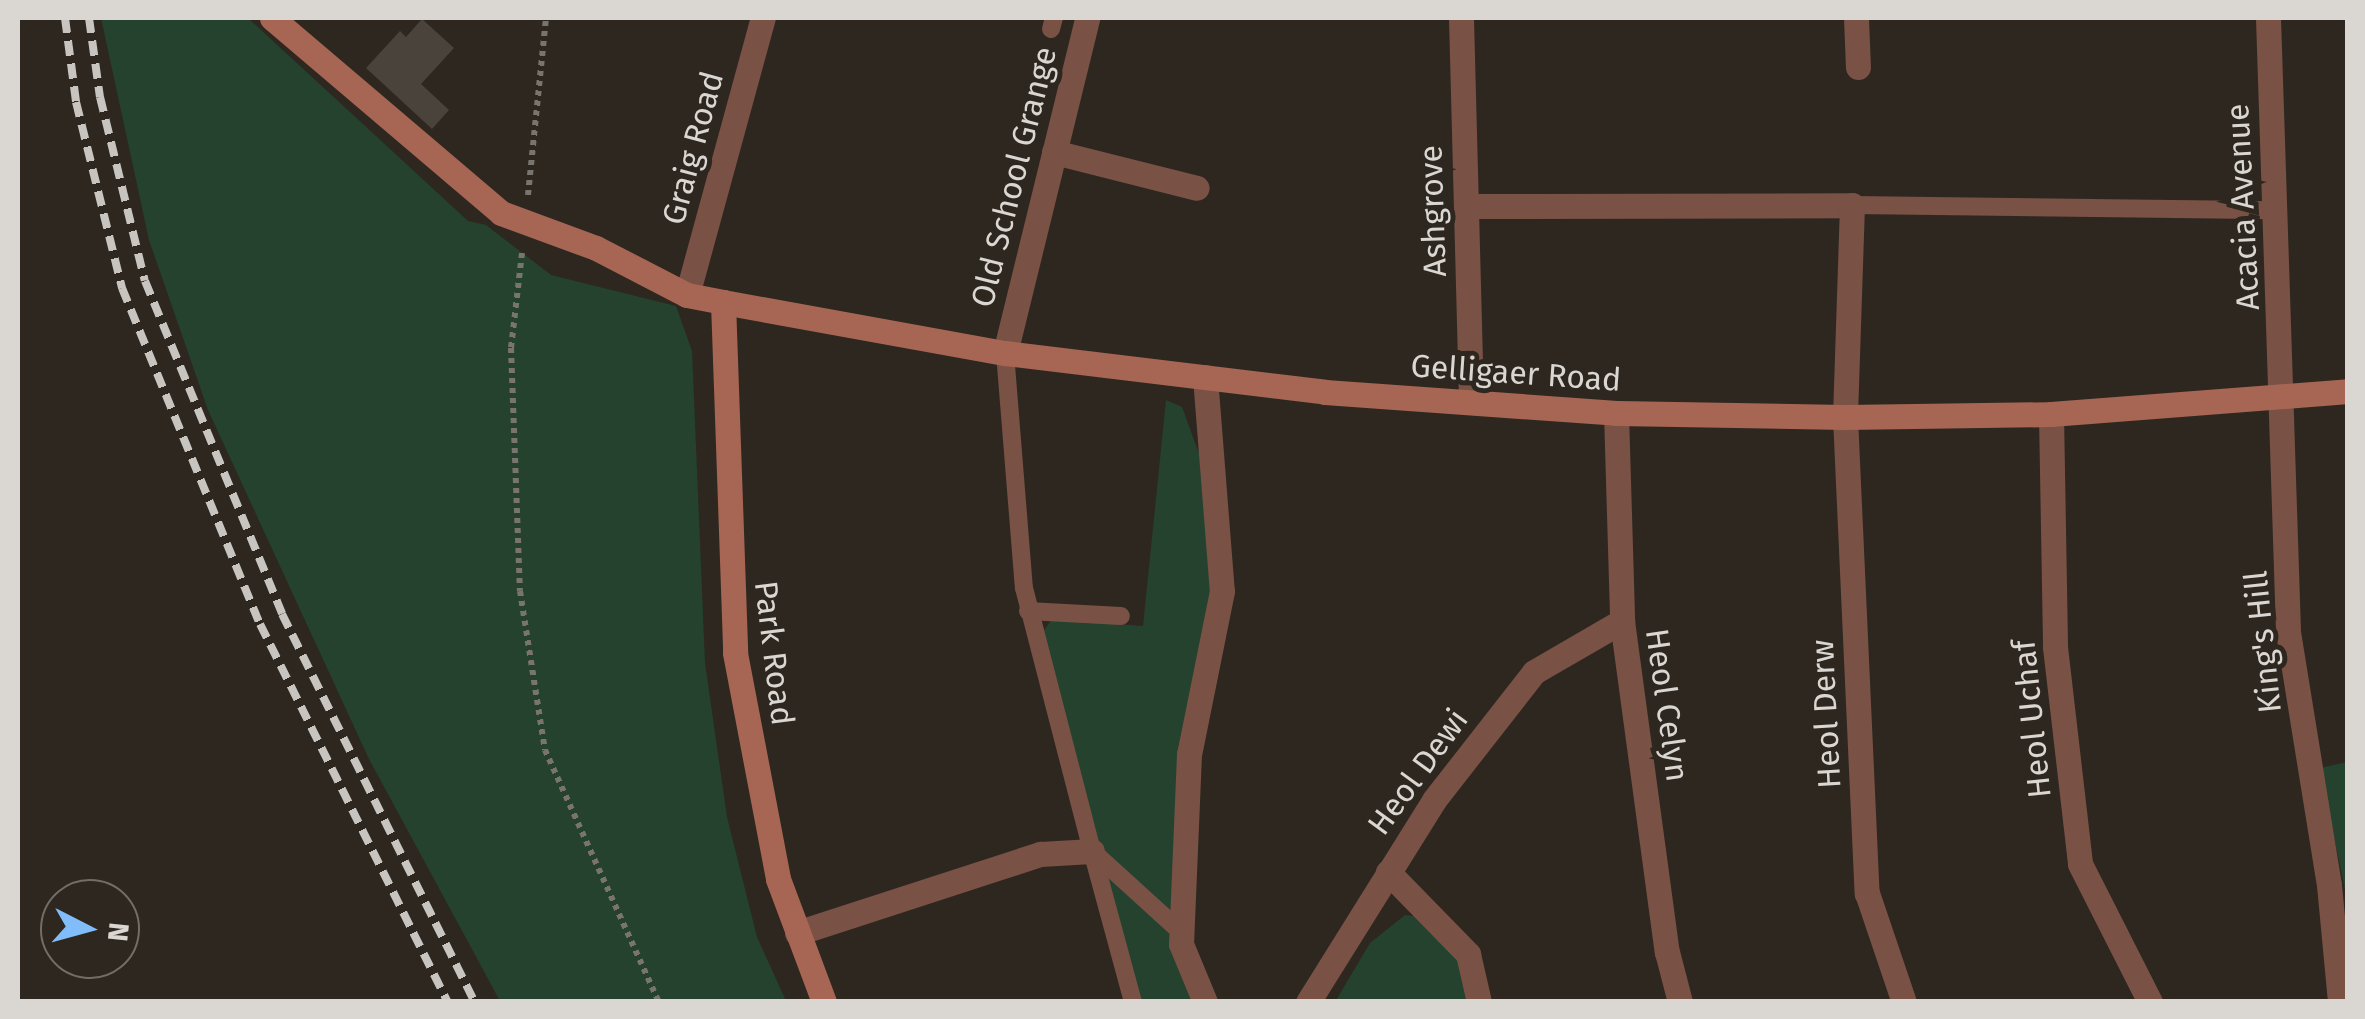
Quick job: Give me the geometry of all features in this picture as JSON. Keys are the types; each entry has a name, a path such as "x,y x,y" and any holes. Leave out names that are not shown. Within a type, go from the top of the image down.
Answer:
{"street":[{"name":"Gelligaer Road","path":"272,18 513,214 596,248 687,295 1005,353 1204,377 1616,413 1845,417 2052,414 2348,392"},
{"name":"Graig Road","path":"687,295 763,18"},
{"name":"Old School Grange","path":"1005,353 1087,18"},
{"name":"Ashgrove","path":"1460,18 1471,402"},
{"path":"1856,18 1858,67"},
{"name":"Acacia Avenue","path":"2268,18 2284,394"},
{"path":"1054,152 1197,188"},
{"path":"1466,206 1852,205"},
{"name":"Heol Derw","path":"1852,205 1845,417 1867,893 1904,1002"},
{"name":"Park Road","path":"723,302 735,653 778,879 824,1002"},
{"path":"1204,377 1222,591 1189,754 1181,932 1205,1002"},
{"name":"King's Hill","path":"2284,394 2288,632 2330,885 2340,1002"},
{"name":"Heol Celyn","path":"1616,413 1622,622 1667,952 1680,1002"},
{"name":"Heol Uchaf","path":"2052,414 2055,647 2080,864 2150,1002"},
{"name":"Heol Dewi","path":"1308,1002 1434,800 1534,672 1622,622"},
{"path":"796,933 1040,854 1092,851"},
{"path":"1388,872 1468,954 1479,1002"}],"lane":[{"path":"1852,205 2276,210"},
{"path":"1005,353 1028,611 1132,1002"},
{"path":"1028,611 1120,616"},
{"path":"1092,851 1181,932"}],"path":[{"path":"513,214 546,18"},
{"path":"524,235 512,348 520,591 545,750 660,1002"}],"green space":[{"path":"101,18 248,18 468,221 486,225 551,275 676,306 692,351 705,663 727,817 757,937 786,1001 500,1001 369,759 208,410 149,240"},
{"path":"1166,400 1182,407 1204,467 1215,592 1174,944 1199,1001 1138,1001 1042,633 1052,619 1143,626"},
{"path":"2347,762 2347,900 2320,768"},
{"path":"1405,915 1425,917 1453,945 1473,1002 1335,1002 1370,943"}],"building":[{"path":"422,19 454,48 421,84 449,110 432,129 366,68 400,31 406,37"}],"railway":[{"path":"65,18 76,102 122,288 260,624 448,1002"},
{"path":"89,18 100,97 145,281 282,614 475,1002"}]}
